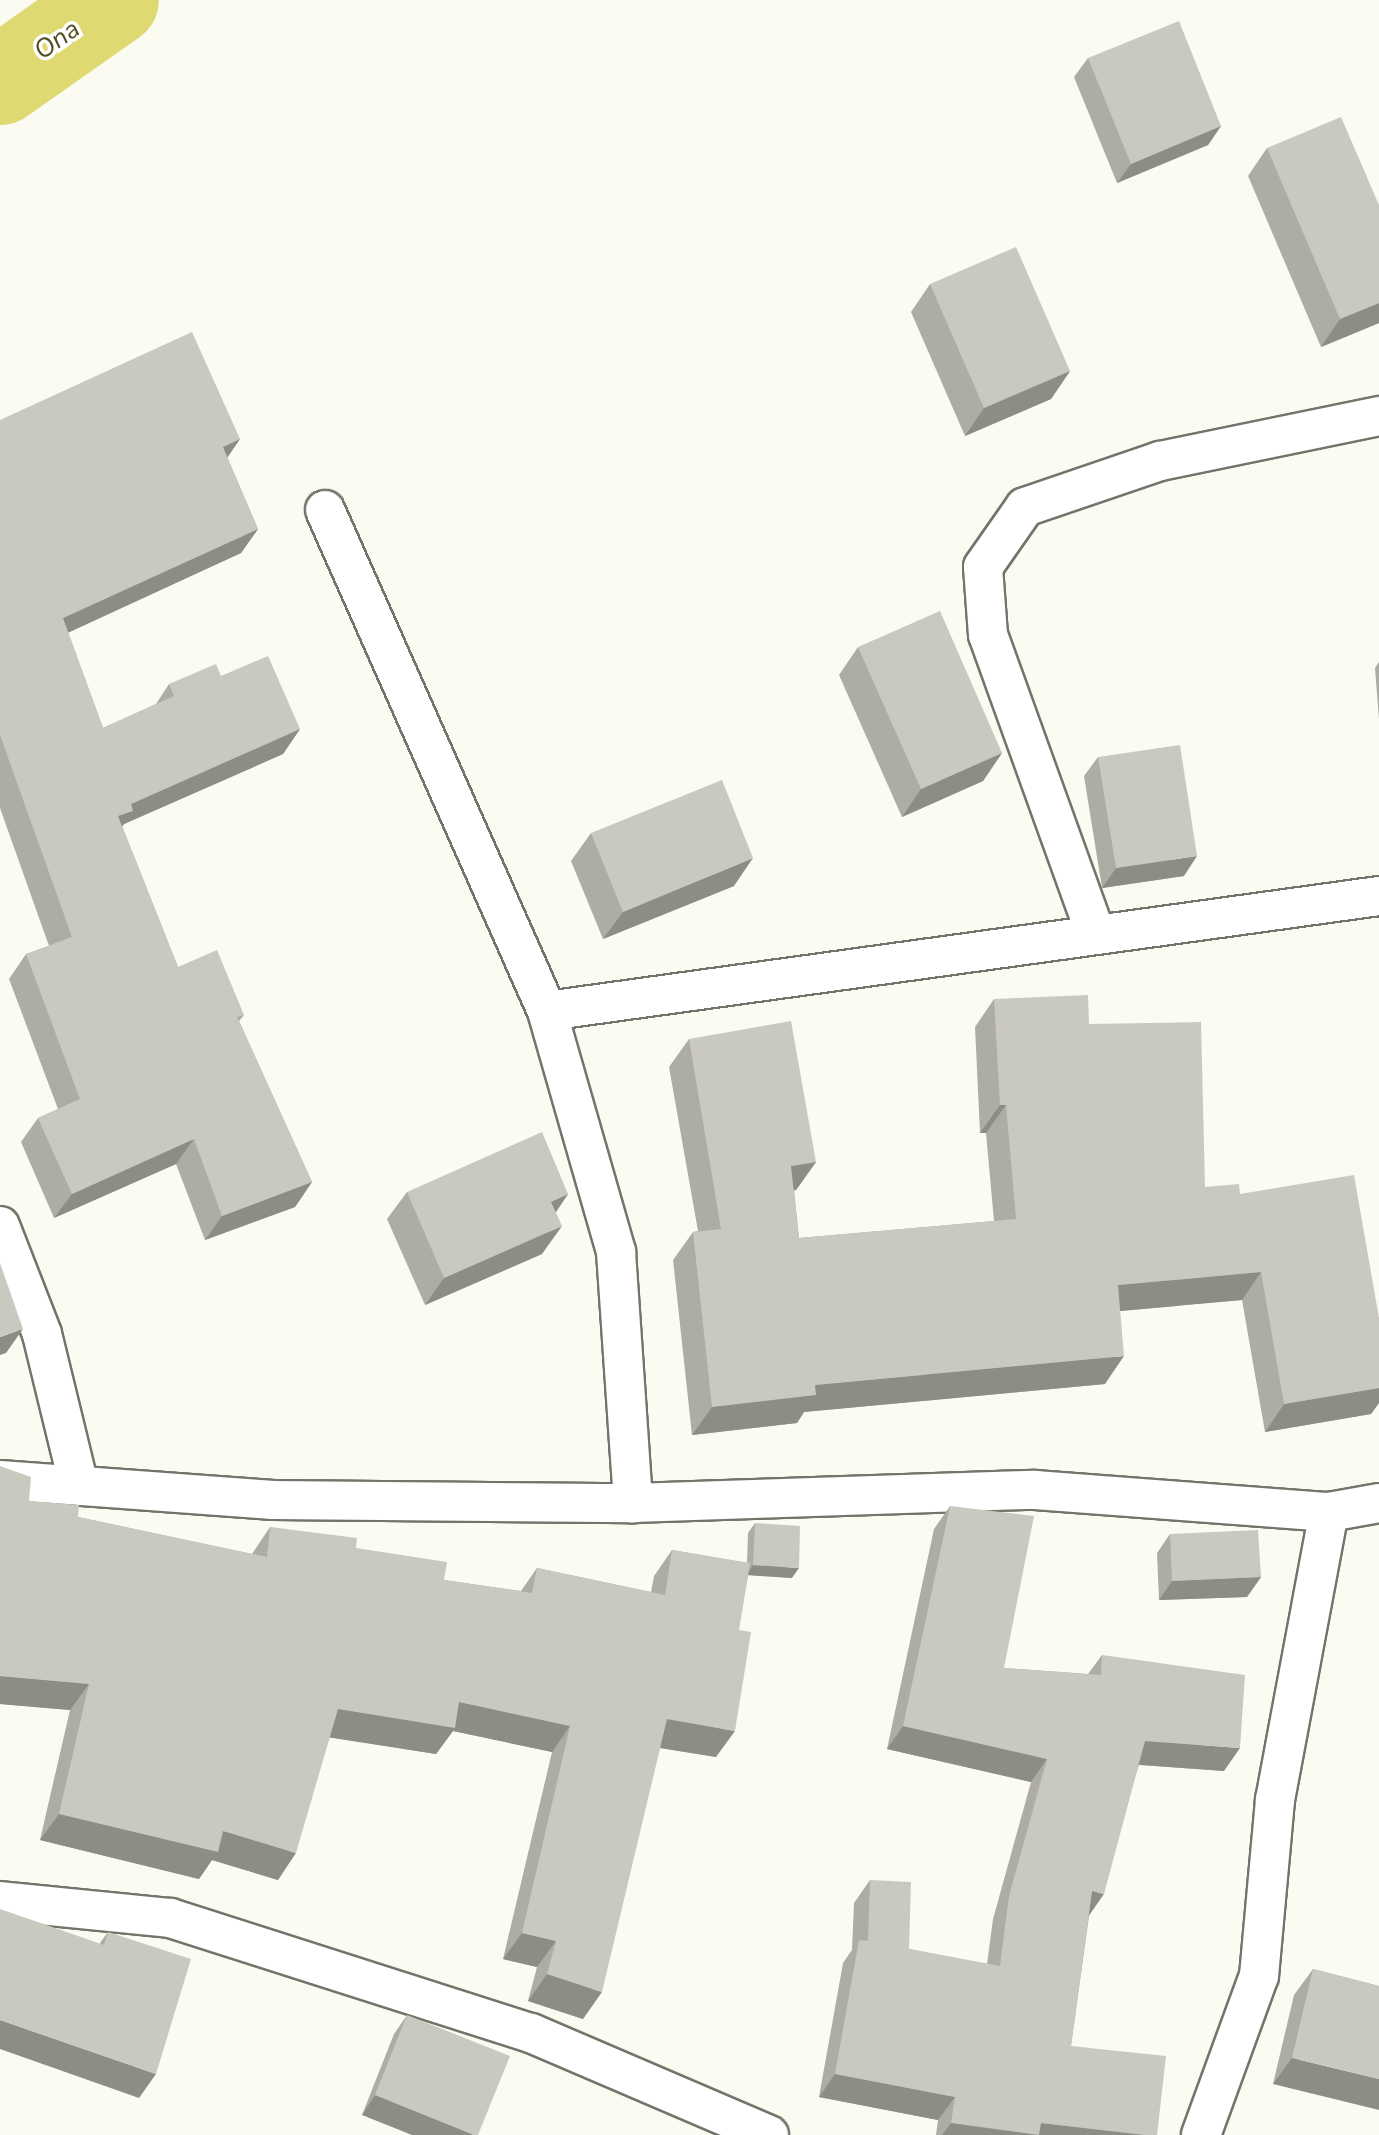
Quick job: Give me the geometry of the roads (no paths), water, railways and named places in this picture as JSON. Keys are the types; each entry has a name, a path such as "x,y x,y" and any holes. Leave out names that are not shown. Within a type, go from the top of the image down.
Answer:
{"street":[{"path":"1095,933 988,635 983,567 1025,507 1160,460 1379,416"},
{"path":"325,510 547,1011 616,1252 633,1503"},
{"path":"547,1011 1095,933 1379,896"},
{"path":"0,1226 42,1334 79,1486"},
{"path":"0,1480 273,1500 633,1503 1035,1490 1329,1512 1379,1503"},
{"path":"1201,2135 1259,1976 1275,1800 1329,1512"},
{"path":"0,1901 182,1922 531,2033 769,2135"}],"waterway":[{"name":"Ona","path":"0,80 114,0"}]}
